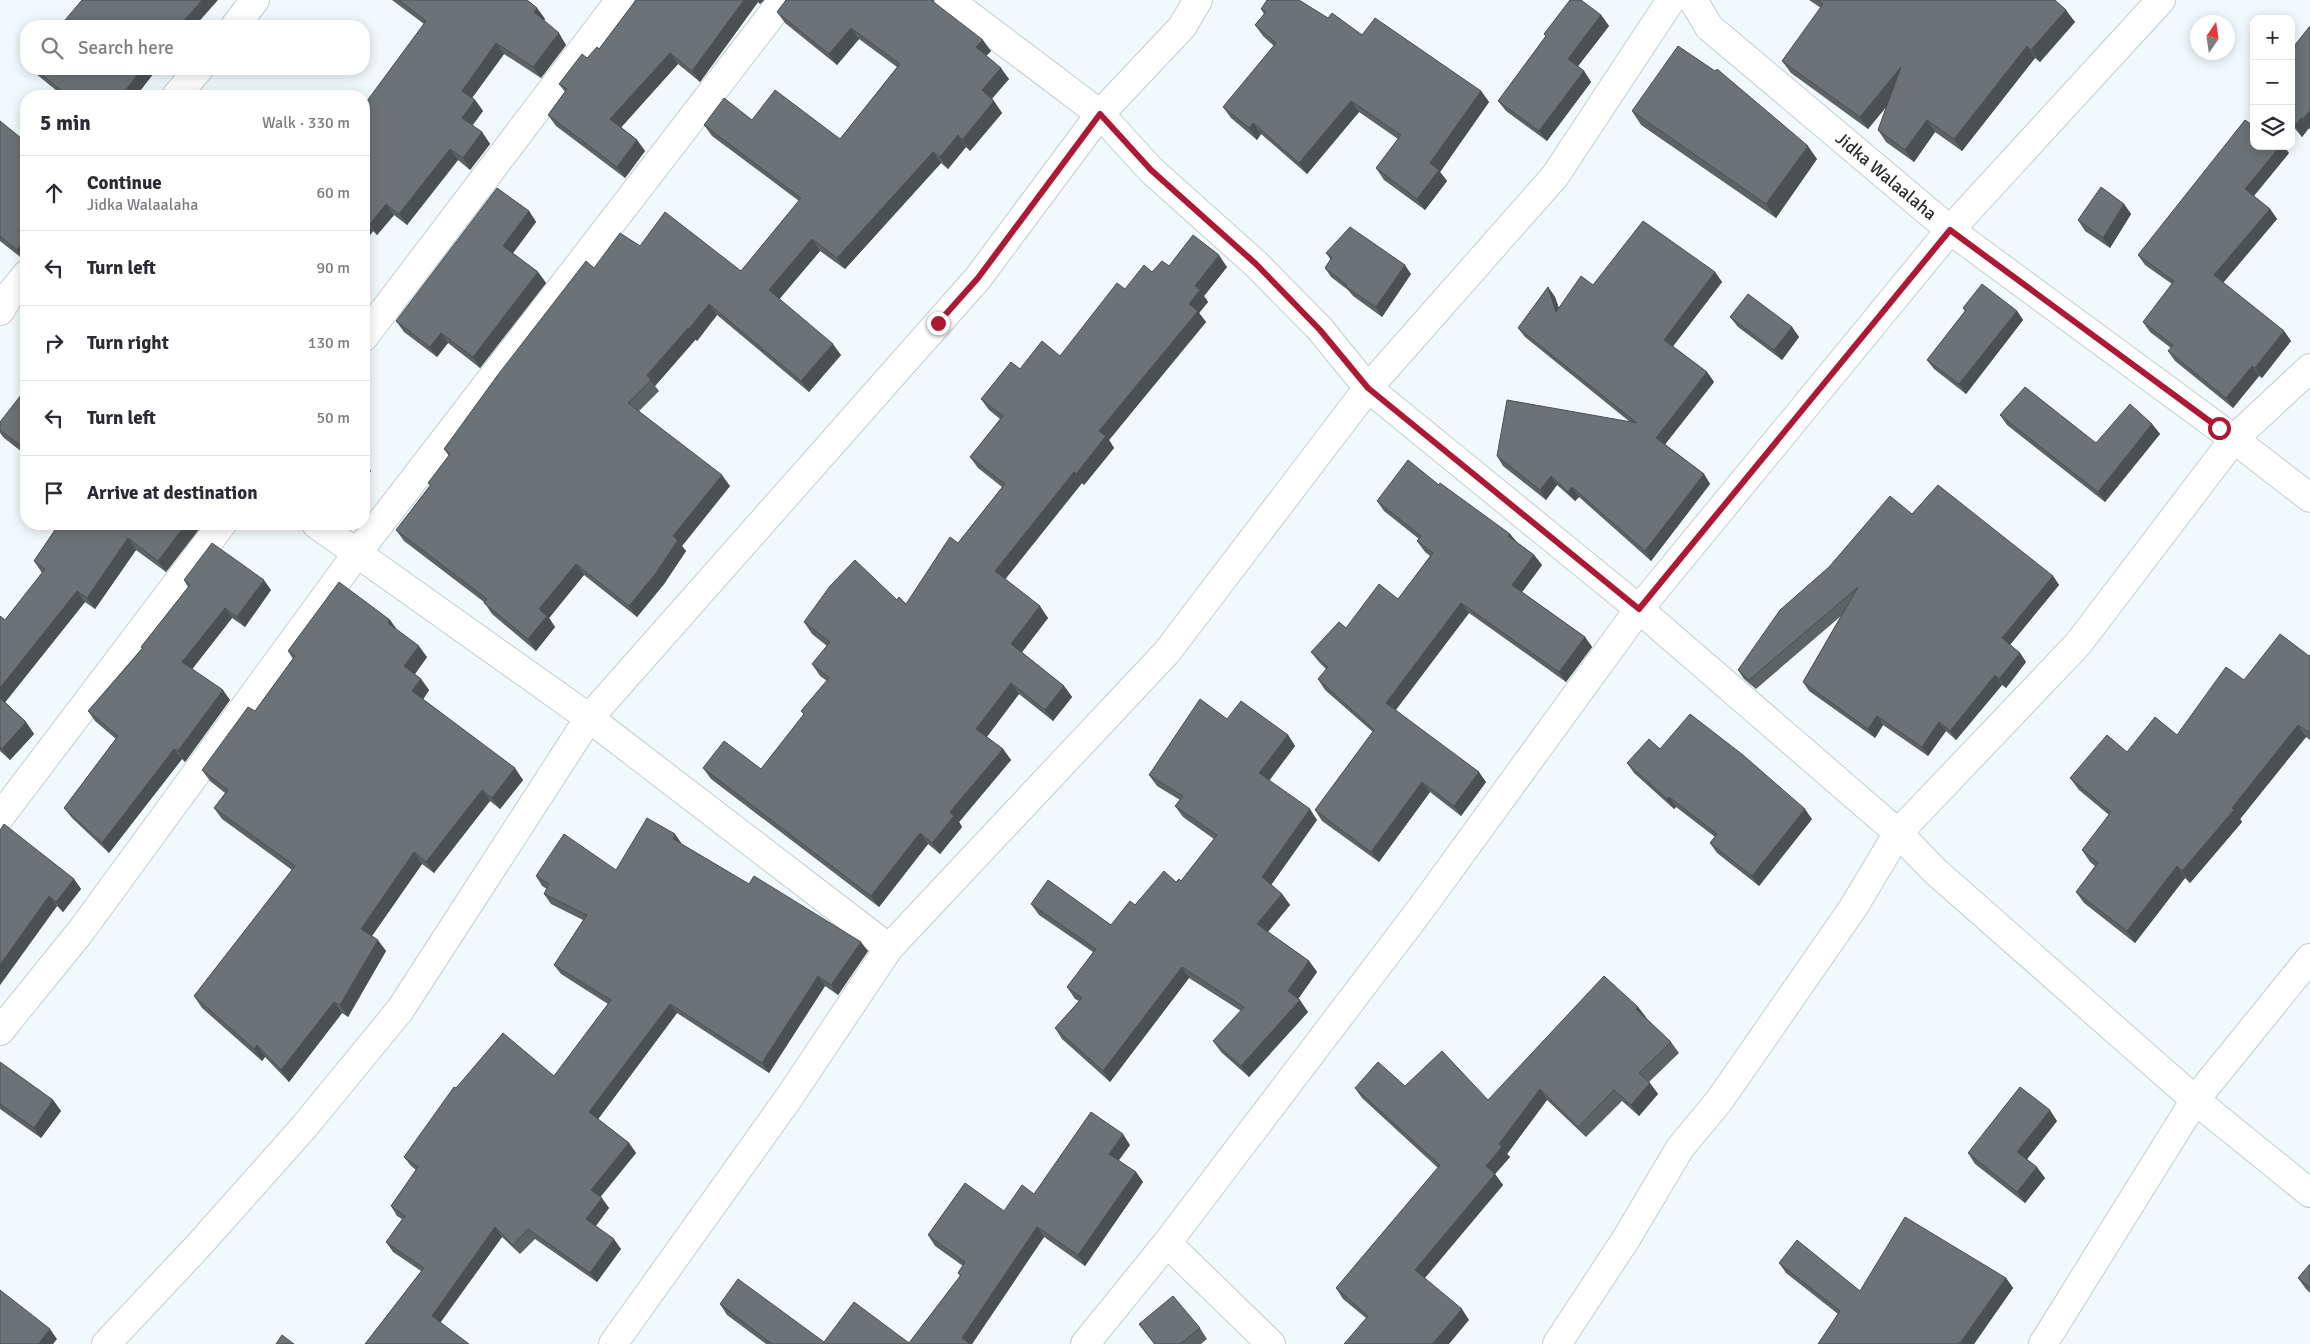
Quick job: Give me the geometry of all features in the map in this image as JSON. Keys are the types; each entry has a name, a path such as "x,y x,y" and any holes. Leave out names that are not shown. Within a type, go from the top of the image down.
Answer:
{"street":[{"path":"240,20 255,0"},
{"path":"370,329 620,0"},
{"path":"0,1031 80,932 358,552 783,0"},
{"path":"949,0 1100,114 1151,170 1275,284 1320,330 1368,388 1639,609 1898,833 1935,871 2195,1100 2310,1193"},
{"path":"106,1344 199,1245 298,1135 400,1010 589,718 978,278 1100,114 1182,27 1198,0"},
{"path":"613,1344 788,1099 889,948 1167,652 1368,388 1556,176 1671,0"},
{"name":"Jidka Walaalaha","path":"1693,0 1709,27 1950,230 2234,439 2310,498"},
{"path":"1085,1344 1167,1242 1420,910 1639,609 1950,230 2161,0"},
{"path":"181,90 194,75"},
{"path":"9,301 20,284"},
{"path":"1557,1344 1626,1239 1680,1148 1719,1101 1842,924 1898,833 2078,644 2234,439 2310,368"},
{"path":"0,817 217,530"},
{"path":"325,530 589,718 889,948"},
{"path":"2043,1344 2195,1100 2310,958"},
{"path":"1167,1242 1271,1344"}],"building":[{"path":"82,0 202,0 184,20 65,20"},
{"path":"399,0 527,0 537,8 534,12 559,33 533,67 496,43 462,91 475,100 462,118 482,132 463,158 450,149 399,214 386,204 370,224 370,97 426,21"},
{"path":"636,0 744,0 692,71 670,53 610,119 637,140 617,167 548,115 567,89 559,84 582,54 587,58 597,47 599,49"},
{"path":"786,0 931,0 983,40 976,47 1001,68 982,90 994,101 962,140 958,135 940,157 933,152 837,258 812,239 769,290 833,344 801,381 709,304 647,375 651,380 628,403 722,475 673,536 678,540 656,573 629,606 576,564 539,609 547,616 528,639 484,603 487,599 396,530 431,485 428,483 450,454 444,449 497,376 586,261 594,268 620,233 640,246 665,212 741,271 801,198 704,125 724,98 752,120 775,90 840,139 900,64 851,28 829,54 777,12"},
{"path":"1267,0 1299,0 1328,18 1332,13 1362,35 1375,18 1481,91 1430,163 1439,170 1417,199 1376,168 1401,135 1351,101 1299,163 1253,123 1249,128 1223,107 1276,43 1255,25 1266,12 1261,9"},
{"path":"1570,0 1581,0 1601,15 1568,59 1584,71 1539,131 1498,101"},
{"path":"1817,0 2055,0 2066,10 2031,50 2027,46 1954,139 1927,120 1905,150 1878,130 1901,67 1860,117 1782,61 1823,4"},
{"path":"2310,26 2310,110 2295,126 2295,60 2295,45"},
{"path":"1678,46 1715,71 1717,69 1808,146 1766,204 1632,111"},
{"path":"42,75 137,75 126,90 61,90"},
{"path":"2245,120 2250,123 2250,150 2277,150 2245,189 2270,209 2214,275 2284,331 2255,368 2252,366 2226,398 2168,351 2173,345 2143,322 2174,281 2138,255"},
{"path":"0,121 20,137 20,246 17,250 0,236"},
{"path":"2101,187 2124,204 2103,238 2078,220"},
{"path":"497,188 529,211 503,246 538,272 473,357 441,333 430,347 396,321"},
{"path":"1643,221 1715,272 1664,340 1707,372 1656,438 1704,474 1645,551 1572,487 1568,492 1551,476 1540,490 1497,456 1507,400 1637,423 1518,328 1548,287 1556,312 1581,276 1593,285"},
{"path":"1350,227 1405,265 1376,307 1346,287 1347,285 1325,268 1332,257 1326,253"},
{"path":"1193,235 1219,255 1195,286 1200,290 1189,304 1198,311 1099,431 1106,436 1076,474 1074,472 995,571 1040,606 1011,644 1064,686 1045,710 1011,683 976,729 1003,749 950,812 954,816 932,843 920,833 871,896 703,768 724,741 761,769 804,714 801,711 829,678 812,664 830,642 804,622 830,586 855,560 897,600 899,597 906,604 950,537 958,543 1005,484 970,457 1003,416 981,399 1011,362 1020,369 1042,341 1060,356 1117,283 1125,289 1144,265 1152,272 1162,261 1169,266"},
{"path":"1982,284 2017,311 1959,384 1927,360 1966,310 1963,308"},
{"path":"1748,294 1792,327 1774,350 1730,317"},
{"path":"2025,387 2096,443 2130,404 2152,424 2098,492 2000,415"},
{"path":"20,396 20,445 0,430 0,422"},
{"path":"1408,460 1439,485 1440,483 1510,534 1508,536 1534,555 1512,585 1585,637 1559,672 1461,603 1386,703 1479,772 1454,806 1422,782 1371,852 1315,810 1374,730 1318,679 1328,667 1311,652 1339,622 1346,628 1379,584 1398,599 1433,553 1417,541 1421,536 1377,501"},
{"path":"1938,485 2053,576 2002,638 2020,653 1999,679 1995,675 1950,731 1939,722 1922,747 1877,716 1868,729 1803,682 1858,587 1749,680 1738,670 1780,610 1829,567 1890,496 1912,514"},
{"path":"55,530 181,530 158,561 128,538 87,598 77,591 0,688 0,616 5,620 45,569 34,561"},
{"path":"212,543 264,580 237,617 225,608 182,662 223,690 178,751 174,749 102,843 64,808 118,736 88,711 143,648 141,647 190,585 184,580"},
{"path":"339,582 390,620 388,623 419,646 404,666 421,679 412,691 515,768 492,798 482,790 426,862 414,852 361,929 378,940 340,1005 334,1002 281,1070 257,1045 254,1049 194,996 295,866 214,808 228,790 202,770 248,707 255,711 295,656 288,651"},
{"path":"2280,634 2310,655 2310,733 2298,725 2232,808 2234,810 2182,871 2177,866 2127,931 2076,892 2098,863 2082,850 2111,812 2070,778 2107,735 2127,752 2155,717 2177,735 2226,667 2244,680"},
{"path":"0,698 26,722 2,749 0,747"},
{"path":"1200,699 1227,719 1241,701 1288,735 1259,773 1310,809 1262,877 1282,894 1257,924 1309,961 1288,991 1300,1000 1241,1066 1213,1041 1244,1007 1182,967 1103,1071 1055,1028 1082,998 1067,987 1096,949 1031,904 1048,880 1111,925 1130,901 1135,905 1164,871 1176,882 1179,879 1181,881 1217,835 1175,806 1183,796 1149,775"},
{"path":"1690,714 1743,755 1805,809 1752,876 1710,843 1717,834 1669,797 1667,799 1627,763 1649,739 1660,749"},
{"path":"647,818 675,834 673,839 749,884 754,876 861,942 831,985 818,976 762,1063 670,1004 589,1112 629,1143 591,1190 602,1198 586,1219 614,1239 590,1273 528,1229 513,1245 495,1227 432,1316 469,1344 365,1344 424,1268 386,1242 405,1216 391,1206 418,1167 404,1157 454,1087 456,1088 503,1033 554,1076 611,1000 554,965 587,915 544,894 549,884 536,876 564,834 616,870"},
{"path":"4,824 74,879 56,902 49,896 0,965 0,830"},
{"path":"1604,976 1638,1007 1636,1009 1671,1042 1639,1073 1650,1083 1631,1105 1614,1090 1578,1127 1540,1089 1499,1144 1502,1147 1486,1166 1495,1174 1415,1270 1462,1309 1432,1344 1344,1344 1368,1316 1336,1288 1440,1165 1355,1088 1378,1062 1405,1086 1442,1051 1488,1100"},
{"path":"0,1062 53,1100 34,1128 0,1104"},
{"path":"2020,1087 2050,1110 2017,1152 2037,1167 2017,1192 1968,1153"},
{"path":"1091,1112 1123,1134 1109,1154 1136,1172 1078,1255 1037,1227 962,1338 970,1344 772,1344 720,1304 738,1279 824,1342 854,1302 909,1343 961,1275 958,1273 965,1262 928,1235 965,1183 1004,1211 1022,1185 1034,1194"},
{"path":"1905,1217 2006,1278 1960,1343 1818,1344 1840,1311 1779,1263 1797,1240 1860,1291"},
{"path":"2310,1264 2310,1288 2298,1278"},
{"path":"0,1290 50,1329 38,1344 0,1344"},
{"path":"1173,1296 1200,1328 1180,1344 1155,1344 1139,1324"},
{"path":"282,1335 294,1344 276,1344"}],"route":[{"path":"938,323 978,278 1100,114 1151,170 1256,264 1320,330 1368,388 1639,609 1950,230 2219,428"}]}
